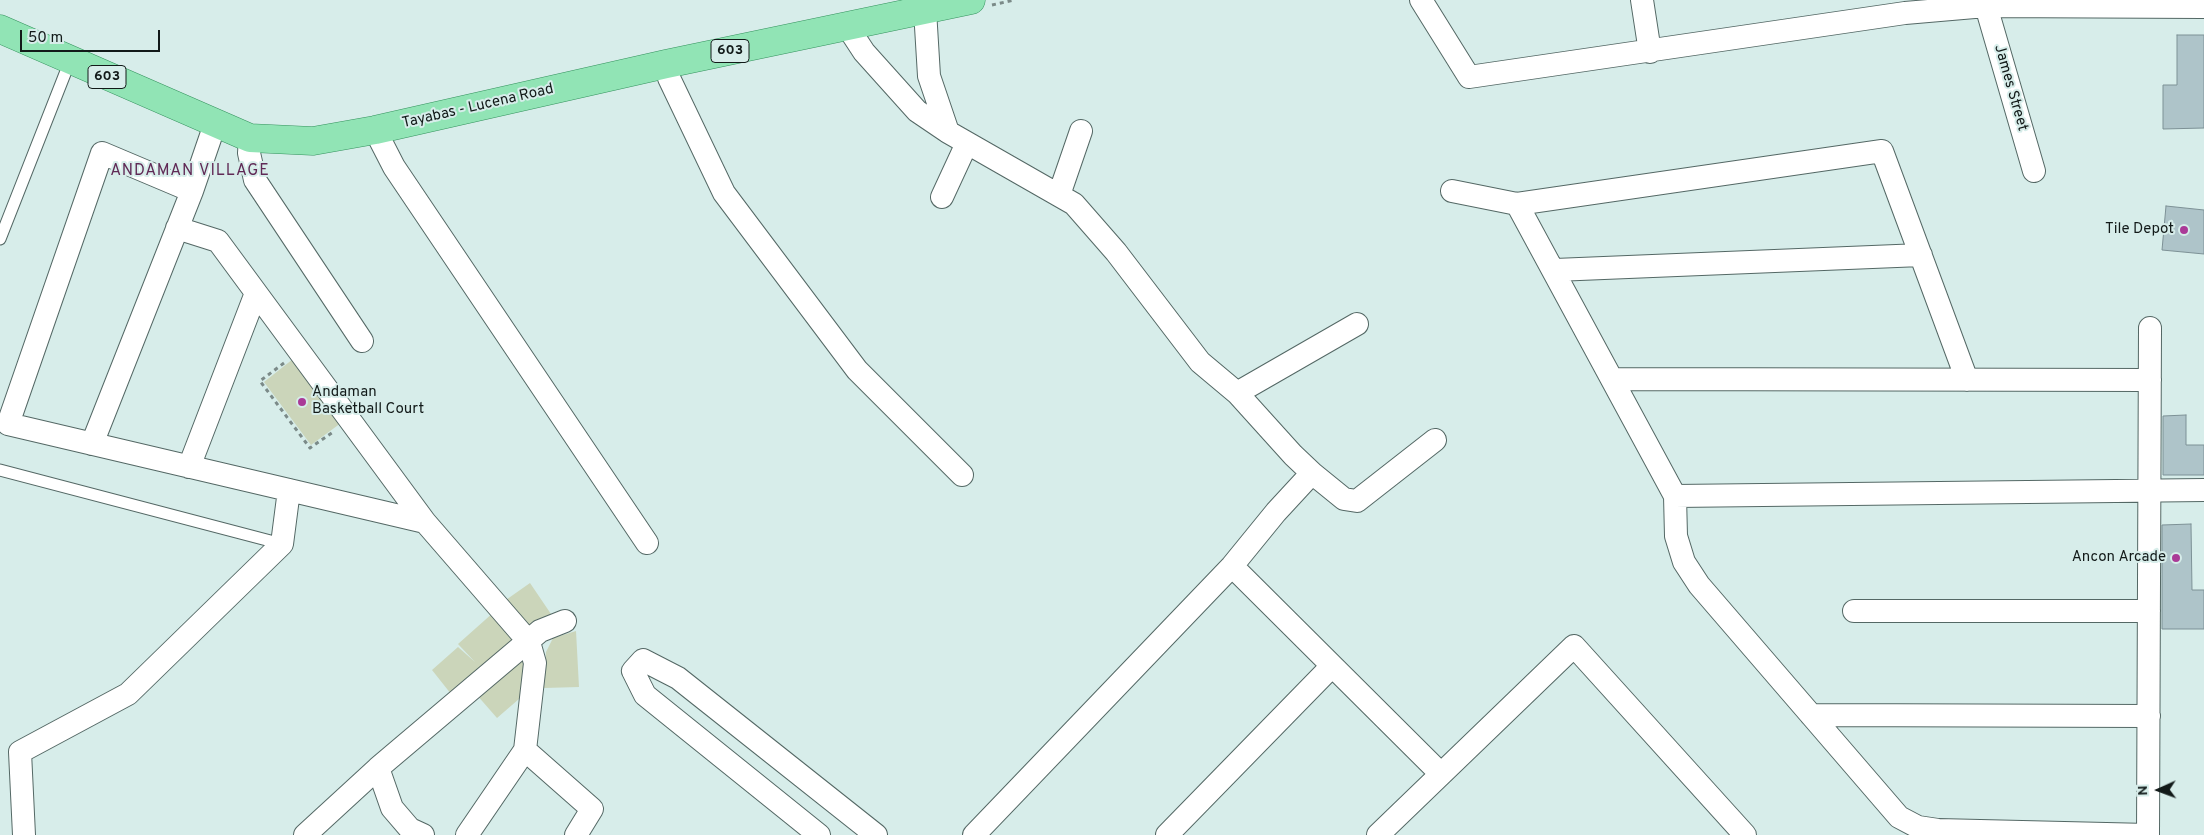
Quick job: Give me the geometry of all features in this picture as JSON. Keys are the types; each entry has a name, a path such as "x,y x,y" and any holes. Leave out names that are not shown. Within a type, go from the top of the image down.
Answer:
{"main road":[{"name":"Tayabas - Lucena Road","path":"0,29 250,138 313,141 374,130 666,64 847,26 923,5 971,0"}],"street":[{"path":"1421,0 1469,77 1650,52 1903,7 2204,7"},
{"path":"1642,0 1650,52"},
{"path":"923,5 929,76 957,137 942,197"},
{"name":"James Street","path":"1986,6 2034,171"},
{"path":"847,26 864,52 917,111 957,137 1074,204 1116,252 1200,362 1237,393 1312,474 1344,499 1357,501 1435,440"},
{"path":"666,64 669,78 724,193 857,370 962,475"},
{"path":"92,444 192,191 215,124"},
{"path":"374,130 394,167 647,543"},
{"path":"1059,195 1081,131"},
{"path":"250,138 249,153 255,180 362,341"},
{"path":"1452,191 1517,204 1882,151 1967,380"},
{"path":"192,191 102,153 8,424 425,522"},
{"path":"1517,204 1555,270 1675,496 1676,536 1684,562 1699,585 1899,817 1918,826 1938,830 2148,835 2150,328"},
{"path":"177,228 218,241 425,522 529,642 535,663 525,750 467,835"},
{"path":"1555,270 1921,255"},
{"path":"189,466 256,293"},
{"path":"1237,393 1357,324"},
{"path":"1613,380 2150,380"},
{"path":"974,835 1232,566 1276,512 1312,474"},
{"path":"24,835 20,752 128,694 282,544 289,490"},
{"path":"1675,496 2204,490"},
{"path":"1232,566 1442,774"},
{"path":"1854,611 2149,611"},
{"path":"305,835 378,768 540,631 565,621"},
{"path":"1378,835 1574,646 1745,835"},
{"path":"819,835 645,695 633,671 642,660 678,678 876,835"},
{"path":"1167,835 1332,666"},
{"path":"1811,715 2149,716"},
{"path":"525,750 592,809 576,835"},
{"path":"378,768 392,808 412,833"}],"lane":[{"path":"0,239 70,61"},
{"path":"0,470 282,544"}],"path":[{"path":"299,351 260,381 310,448 350,420"}],"green space":[{"name":"Andaman Basketball Court","path":"293,359 341,423 311,445 264,382"},
{"path":"530,583 551,614 524,632 503,602"},
{"path":"494,612 521,645 455,699 432,670 458,647 475,662 458,644"},
{"path":"576,631 579,687 544,688 546,652 553,638"},
{"path":"526,644 527,699 519,699 497,718 476,694"}],"building":[{"path":"2177,35 2204,35 2204,128 2163,129 2163,85 2177,85"},
{"name":"Tile Depot","path":"2166,206 2204,210 2204,254 2162,250"},
{"path":"2186,415 2186,445 2204,445 2204,475 2163,475 2163,416"},
{"name":"Ancon Arcade","path":"2191,524 2192,590 2204,590 2204,629 2162,629 2162,525"}],"place":[{"name":"Tile Depot","path":"2184,230"},
{"name":"Andaman Basketball Court","path":"302,402"},
{"name":"Ancon Arcade","path":"2176,558"}],"district":[{"name":"ANDAMAN VILLAGE","path":"190,172"}]}
